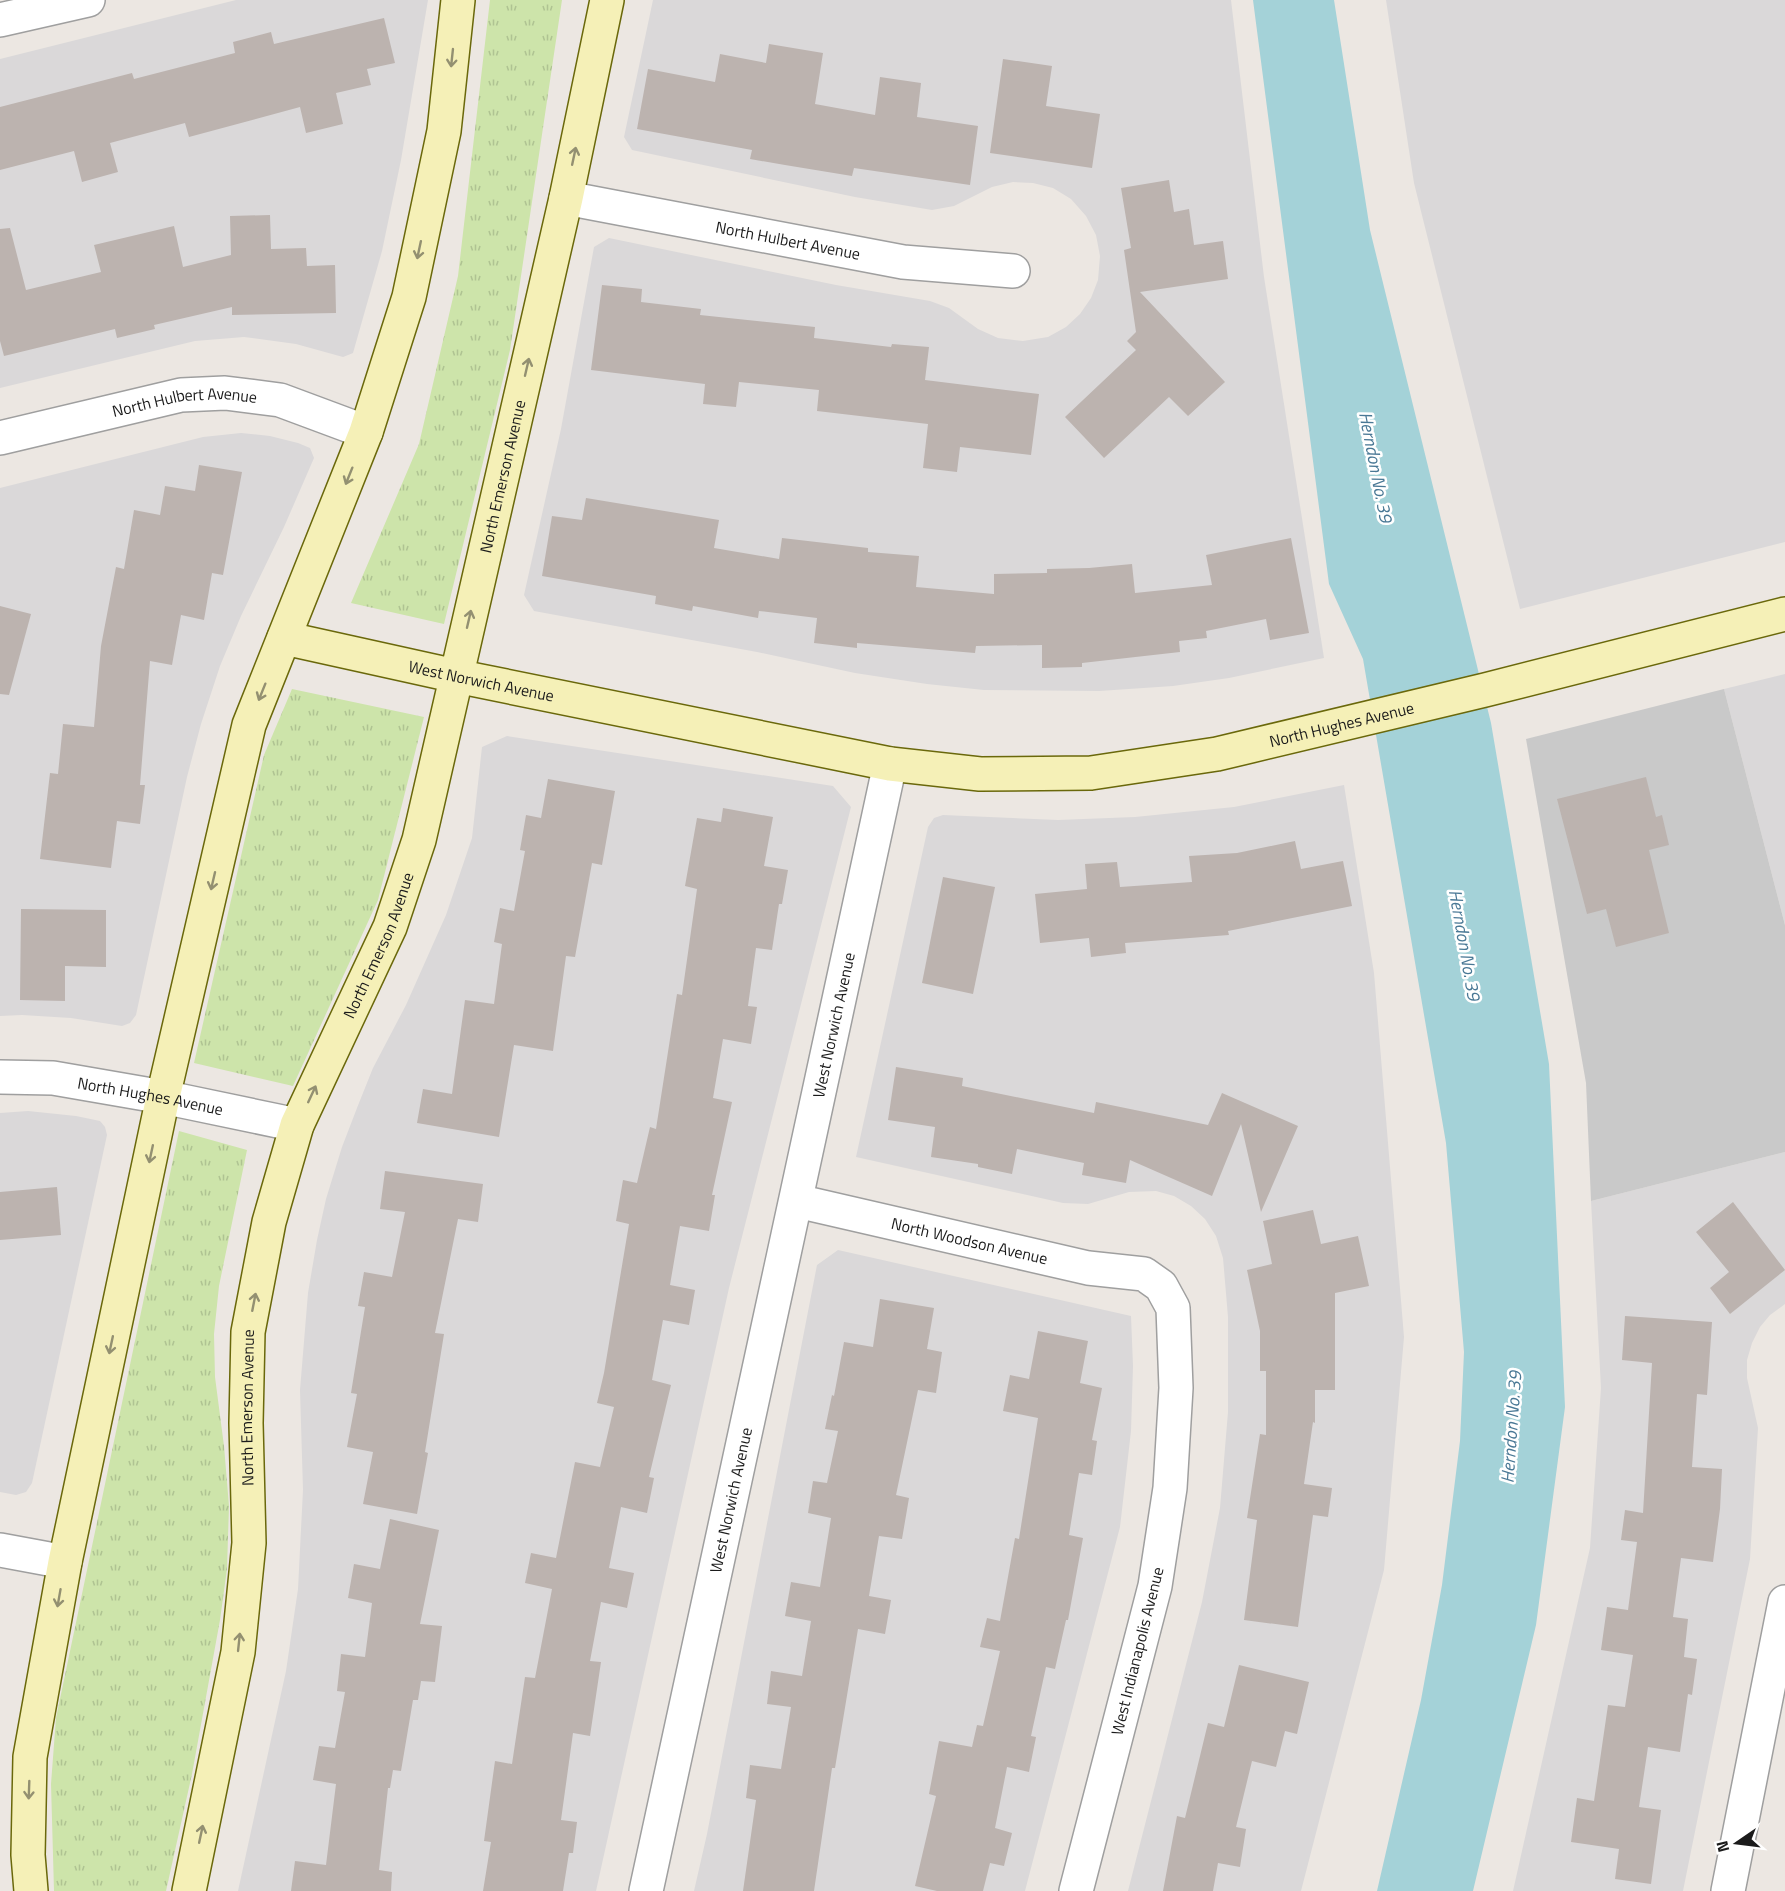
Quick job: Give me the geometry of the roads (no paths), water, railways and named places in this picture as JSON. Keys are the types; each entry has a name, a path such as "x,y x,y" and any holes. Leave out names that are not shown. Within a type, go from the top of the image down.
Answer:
{"street":[{"path":"0,20 88,0"},
{"path":"32,1891 28,1855 30,1757 65,1562 163,1097 249,725 366,432 411,286 444,130 458,0"},
{"name":"North Emerson Avenue","path":"189,1891 238,1652 249,1543 246,1423 248,1332 269,1222 297,1125 390,927 419,840 566,198 607,0"},
{"name":"North Hulbert Avenue","path":"566,198 903,262 1013,271"},
{"name":"North Hulbert Avenue","path":"0,438 181,395 225,393 280,400 366,432"},
{"name":"North Hughes Avenue","path":"890,764 980,774 1090,773 1217,754 1485,690 1785,614"},
{"name":"West Norwich Avenue","path":"284,638 456,676 890,764 646,1891"},
{"name":"North Hughes Avenue","path":"0,1077 53,1078 163,1097 297,1125"},
{"name":"North Woodson Avenue","path":"797,1201 1088,1268 1144,1274"},
{"name":"West Indianapolis Avenue","path":"1076,1891 1155,1586 1170,1488 1176,1388 1173,1308 1161,1286 1144,1274"},
{"path":"0,1550 65,1562"},
{"path":"1728,1891 1785,1602"}],"water":[{"name":"Herndon No. 39","path":"1253,0 1334,0 1370,230 1491,723 1549,1064 1565,1407 1536,1625 1473,1891 1377,1891 1421,1700 1442,1585 1460,1441 1464,1352 1446,1143 1363,659 1329,584"}]}
